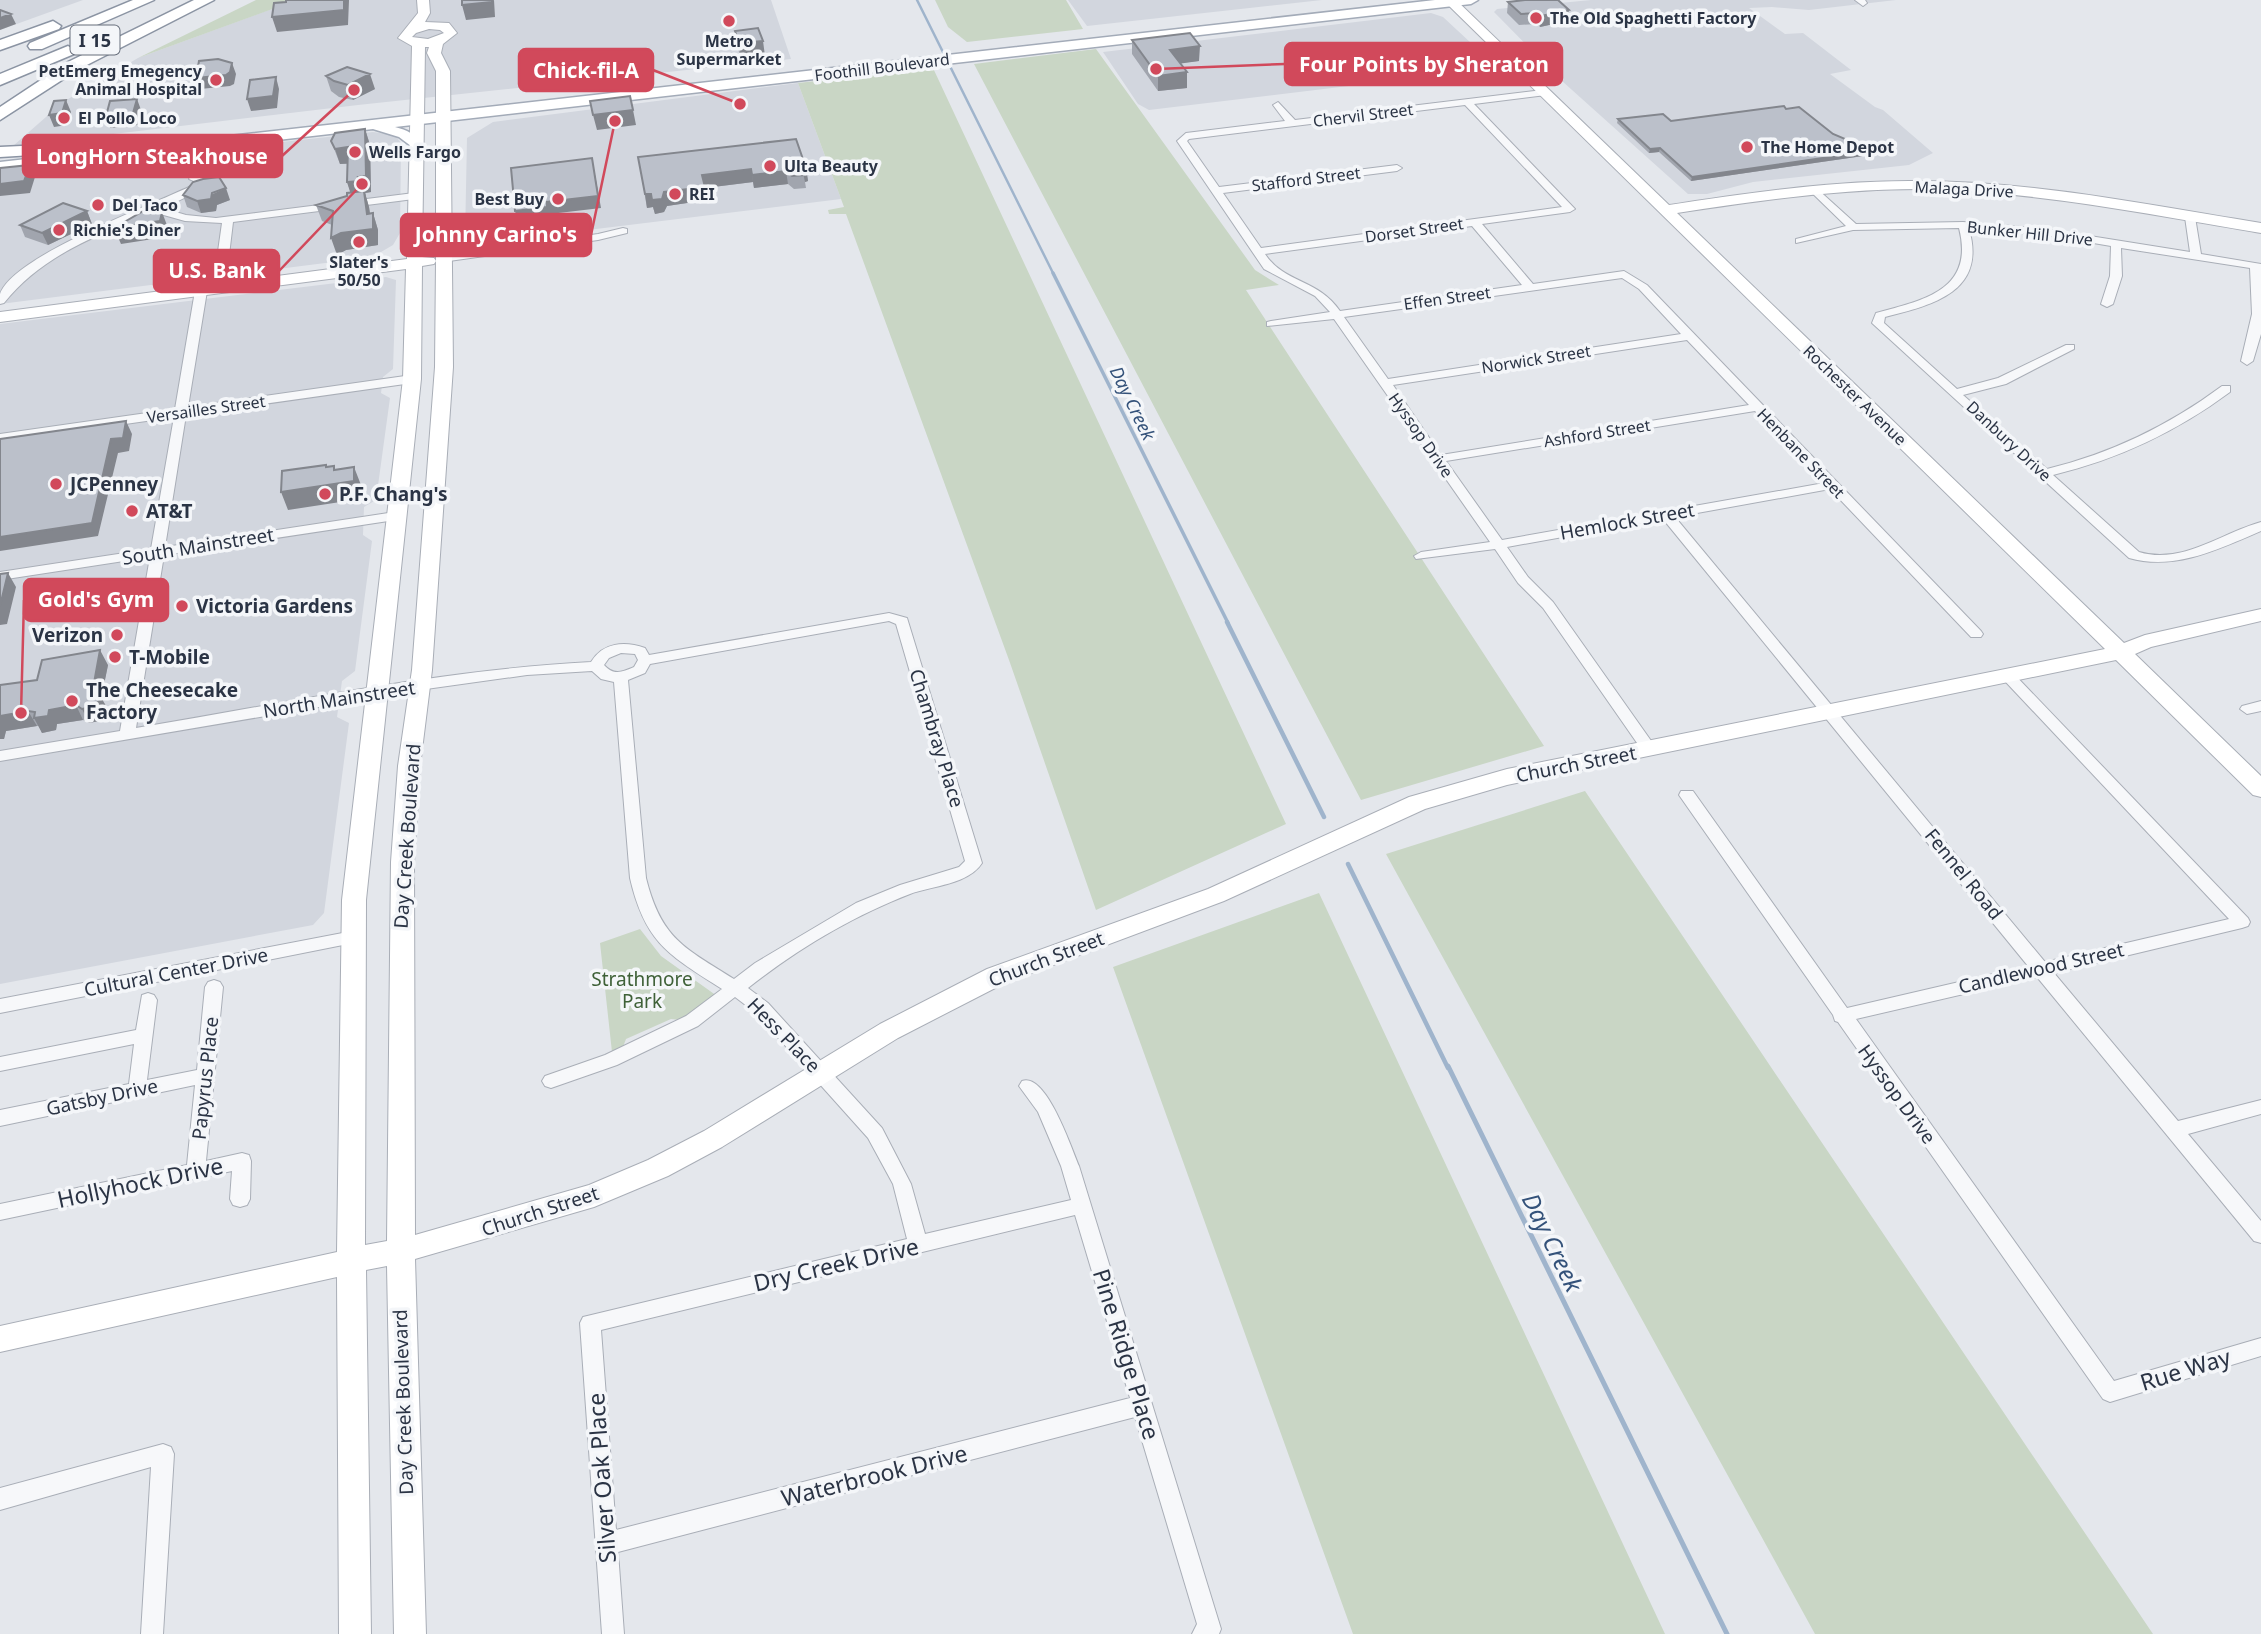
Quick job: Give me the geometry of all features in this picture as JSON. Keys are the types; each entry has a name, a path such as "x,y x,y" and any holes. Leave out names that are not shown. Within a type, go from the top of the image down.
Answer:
{"highway":[{"path":"0,45 125,0"},
{"name":"I 15","path":"0,61 146,0"},
{"name":"I 15","path":"0,80 190,0"},
{"path":"0,115 61,72 206,0"},
{"path":"0,153 43,150"}],"main road":[{"path":"415,28 423,16 423,0"},
{"path":"431,0 432,15 441,26"},
{"name":"Foothill Boulevard","path":"443,111 494,111 783,78 944,55 1394,0"},
{"name":"Foothill Boulevard","path":"43,150 416,114 900,56 944,55 1471,0"},
{"name":"Rochester Avenue","path":"1450,1 2261,789"},
{"path":"441,26 448,28 451,33 437,41 419,43 404,38 406,32 415,28 441,26"},
{"name":"Day Creek Boulevard","path":"431,551 444,367 443,71 434,52 437,41"},
{"path":"355,1634 352,937 412,379 419,43"},
{"path":"783,78 787,73 876,62 900,56"},
{"path":"444,134 462,123 494,111"},
{"name":"Foothill Boulevard","path":"0,166 368,126 416,114"},
{"path":"368,126 404,134 415,144"},
{"name":"Malaga Drive","path":"2190,217 2261,228"},
{"path":"364,261 397,246 414,223"},
{"path":"0,317 442,255"},
{"path":"0,308 364,261 414,259"},
{"path":"396,516 414,500 437,466"},
{"path":"396,516 418,522 431,551"},
{"name":"Church Street","path":"2120,653 2145,642 2261,615"},
{"name":"Church Street","path":"352,1259 400,1250 515,1221 626,1182 713,1139 889,1031 996,976 1216,895 1296,860 1370,822 1417,803 1507,778 2007,675 2120,653 2158,654 2261,631"},
{"name":"Day Creek Boulevard","path":"410,1634 400,1250 401,875 419,685"}],"street":[{"name":"Chervil Street","path":"1183,138 1543,93"},
{"name":"Dorset Street","path":"1258,252 1570,209 1467,102"},
{"path":"1278,105 1292,123"},
{"name":"Hyssop Drive","path":"1183,138 1184,144 1215,191 1274,272 1321,295 1337,314 1498,545 1530,589 1548,606 1649,749"},
{"path":"0,301 13,282 37,263 195,188 209,174 215,154 249,139"},
{"path":"152,208 193,180 200,170 199,156 176,147"},
{"name":"Stafford Street","path":"1215,191 1396,168"},
{"name":"Malaga Drive","path":"1665,210 1814,189 1921,185 1993,189 2070,198 2190,217"},
{"path":"1814,189 1853,227"},
{"path":"152,208 200,221 228,220 414,196"},
{"path":"2190,217 2196,256"},
{"path":"220,279 228,220"},
{"path":"1474,222 1529,286"},
{"name":"Bunker Hill Drive","path":"1800,241 1853,227 1963,225 2046,232 2258,267"},
{"name":"Danbury Drive","path":"1963,225 1970,242 1970,260 1960,279 1926,303 1881,315 1878,318 1883,328 2123,548 2146,561 2164,560 2185,554 2261,526"},
{"path":"623,231 598,237 442,255 623,231"},
{"path":"2107,304 2116,276 2116,243"},
{"path":"2247,361 2258,336 2261,310 2258,267"},
{"name":"Effen Street","path":"1271,324 1624,274"},
{"name":"Henbane Street","path":"1624,274 1635,280 1976,634"},
{"path":"127,735 201,290"},
{"name":"Norwick Street","path":"1384,383 1689,336"},
{"path":"1956,393 2001,381 2070,346"},
{"name":"Versailles Street","path":"0,438 412,379"},
{"path":"2044,474 2074,467 2148,440 2190,417 2226,389"},
{"name":"Ashford Street","path":"1438,459 1757,407"},
{"name":"Hemlock Street","path":"1421,556 1498,545 1833,485"},
{"name":"Fennel Road","path":"1665,514 2261,1235"},
{"name":"South Mainstreet","path":"0,576 396,516"},
{"name":"Day Creek Boulevard","path":"419,685 431,551"},
{"name":"Chambray Place","path":"645,660 897,618 902,621 975,860 973,866 965,871 906,889 862,907 778,956 735,987"},
{"path":"619,648 640,651 645,660 640,670 621,678 606,676 596,666 605,653 619,648"},
{"name":"North Mainstreet","path":"0,756 419,685 527,670 596,666"},
{"name":"Candlewood Street","path":"1841,1016 2242,922 2007,675"},
{"name":"Hess Place","path":"621,678 638,878 644,908 654,926 678,952 735,987 763,1009 875,1133 902,1184 918,1245"},
{"name":"Hyssop Drive","path":"1687,795 1841,1016 2110,1392"},
{"name":"Cultural Center Drive","path":"0,1006 352,937"},
{"name":"Papyrus Place","path":"196,1170 214,987"},
{"path":"551,1081 585,1070 667,1034 703,1014 735,987"},
{"path":"137,1090 148,1000"},
{"path":"0,1064 143,1035"},
{"name":"Gatsby Drive","path":"0,1118 205,1076"},
{"name":"Pine Ridge Place","path":"1028,1086 1045,1108 1070,1166 1142,1405 1206,1632"},
{"path":"2174,1130 2261,1107"},
{"name":"Hollyhock Drive","path":"0,1212 242,1161 240,1199"},
{"name":"Dry Creek Drive","path":"590,1323 1082,1205"},
{"name":"Church Street","path":"0,1339 352,1259"},
{"name":"Silver Oak Place","path":"590,1323 613,1634"},
{"name":"Rue Way","path":"2110,1392 2261,1347"},
{"name":"Waterbrook Drive","path":"606,1544 1142,1405"},
{"path":"0,1499 163,1454 152,1634"}],"shaded area":[{"path":"0,0 83,0 0,30"},
{"path":"296,0 771,0 791,59 358,105 13,146 63,102 138,58"},
{"path":"1068,0 1322,0 1087,26"},
{"path":"1591,0 1896,0 1809,10 1749,8 1785,34 1803,33 1851,70 1830,74 1883,110 1933,153 1909,165 1753,182 1707,194 1688,194 1562,81 1494,12 1497,9"},
{"path":"1431,13 1443,17 1471,43 1491,66 1489,69 1149,110 1138,104 1103,52"},
{"path":"798,83 841,199 474,244 465,238 467,138 493,122"},
{"path":"373,132 395,135 401,143 400,233 393,245 381,252 357,259 0,304 0,173"},
{"name":"Victoria Gardens","path":"386,277 396,280 393,369 383,377 381,393 390,398 376,500 364,507 363,535 372,541 355,671 342,681 337,717 349,723 324,913 313,925 0,984 0,324"}],"green space":[{"path":"256,0 297,0 138,58"},
{"path":"935,0 1066,0 1083,29 967,42 948,27"},
{"path":"1096,49 1255,270 1279,285 1246,290 1544,746 1361,800 974,64"},
{"path":"933,68 1286,824 1096,910 1009,660 846,214 829,214 828,210 844,207 798,83"},
{"path":"1585,791 2153,1634 1815,1634 1386,854"},
{"path":"1319,893 1665,1634 1353,1634 1113,967"},
{"name":"Strathmore Park","path":"640,929 661,956 717,996 681,1020 671,1019 626,1039 623,1047 612,1052 600,943"}],"building":[{"path":"286,0 344,0 344,10 272,17 274,3"},
{"path":"462,0 492,0 492,2 462,5"},
{"path":"1558,0 1569,10 1541,16 1538,13 1521,14 1508,2"},
{"path":"0,10 11,14 0,18"},
{"path":"758,28 763,41 739,43 735,31"},
{"path":"1190,33 1200,46 1170,50 1187,72 1158,76 1132,40"},
{"path":"218,59 232,63 230,72 226,75 196,78 199,61"},
{"path":"347,67 370,74 348,85 326,76"},
{"path":"276,77 273,96 247,99 250,80"},
{"path":"630,96 633,110 593,115 590,101"},
{"path":"137,99 133,113 106,116 110,101"},
{"path":"66,100 62,113 49,115 54,101"},
{"name":"The Home Depot","path":"1784,106 1786,109 1799,107 1833,134 1850,141 1864,152 1692,177 1660,148 1650,149 1618,119 1663,114 1671,121"},
{"path":"365,129 366,176 358,177 360,181 347,182 348,147 335,149 331,141 335,133"},
{"path":"796,139 806,168 802,168 804,175 792,176 786,171 752,175 751,169 702,175 705,187 664,192 662,199 652,200 651,194 645,194 638,157"},
{"name":"Best Buy","path":"592,158 598,196 547,202 547,207 515,211 511,168"},
{"path":"30,165 24,181 0,184 0,168"},
{"path":"219,177 226,188 212,193 211,199 197,201 183,195 193,182"},
{"path":"364,191 367,214 373,213 373,229 341,233 331,238 333,211 316,205 347,196 347,193"},
{"path":"63,203 87,211 42,233 20,225"},
{"path":"145,210 162,212 160,221 114,228"},
{"name":"JCPenney","path":"126,421 123,438 111,439 92,523 0,537 0,439"},
{"path":"334,466 334,470 354,467 354,481 281,492 282,471"},
{"path":"8,573 0,606 0,574"},
{"path":"100,650 92,694 102,699 91,707 82,709 76,705 49,710 48,716 34,718 35,712 28,711 0,716 0,685 37,680 42,660"}],"waterway":[{"name":"Day Creek","path":"917,0 1054,275"},
{"name":"Day Creek","path":"1054,275 1228,623"},
{"name":"Day Creek","path":"1227,622 1324,817"},
{"name":"Day Creek","path":"1348,864 1448,1068"},
{"name":"Day Creek","path":"1448,1066 1727,1634"}],"place":[{"name":"The Old Spaghetti Factory","path":"1536,18"},
{"name":"Metro Supermarket","path":"729,21"},
{"name":"Four Points by Sheraton","path":"1156,69"},
{"name":"PetEmerg Emegency Animal Hospital","path":"216,80"},
{"name":"LongHorn Steakhouse","path":"354,90"},
{"name":"Chick-fil-A","path":"740,104"},
{"name":"El Pollo Loco","path":"64,118"},
{"name":"Johnny Carino's","path":"615,121"},
{"name":"The Home Depot","path":"1747,147"},
{"name":"Wells Fargo","path":"355,152"},
{"name":"Ulta Beauty","path":"770,166"},
{"name":"U.S. Bank","path":"362,184"},
{"name":"REI","path":"675,194"},
{"name":"Best Buy","path":"558,199"},
{"name":"Del Taco","path":"98,205"},
{"name":"Richie's Diner","path":"59,230"},
{"name":"Slater's 50/50","path":"359,242"},
{"name":"JCPenney","path":"56,484"},
{"name":"P.F. Chang's","path":"325,494"},
{"name":"AT&T","path":"132,511"},
{"name":"Victoria Gardens","path":"182,606"},
{"name":"Verizon","path":"117,635"},
{"name":"T-Mobile","path":"115,657"},
{"name":"The Cheesecake Factory","path":"72,701"},
{"name":"Gold's Gym","path":"21,713"}]}
